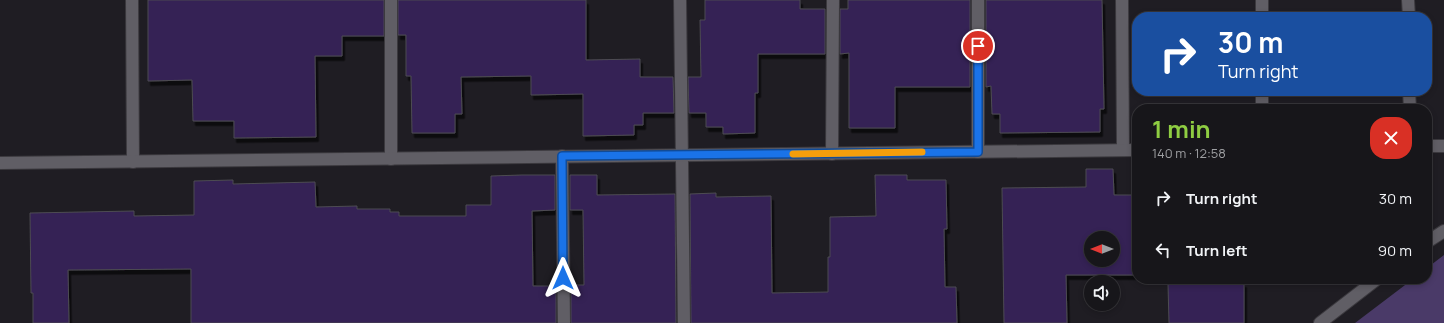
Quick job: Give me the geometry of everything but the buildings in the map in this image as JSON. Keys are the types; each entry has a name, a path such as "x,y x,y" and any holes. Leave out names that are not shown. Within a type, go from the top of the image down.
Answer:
{"street":[{"path":"132,0 133,162"},
{"path":"391,0 391,159"},
{"path":"680,0 684,323"},
{"path":"832,154 833,0"},
{"path":"978,0 978,152"},
{"path":"1122,0 1123,150"},
{"path":"1262,0 1262,12"},
{"path":"1408,0 1409,12"},
{"path":"1432,146 1444,146"},
{"path":"0,163 1132,150"},
{"path":"562,156 564,323"},
{"path":"1432,239 1444,231"},
{"path":"1320,323 1371,284"}],"shaded area":[{"path":"1444,255 1444,323 1355,323 1406,284 1432,284 1432,264"}],"slow traffic":[{"path":"793,154 922,152"}],"route":[{"path":"563,278 562,156 978,152 978,46"}]}
